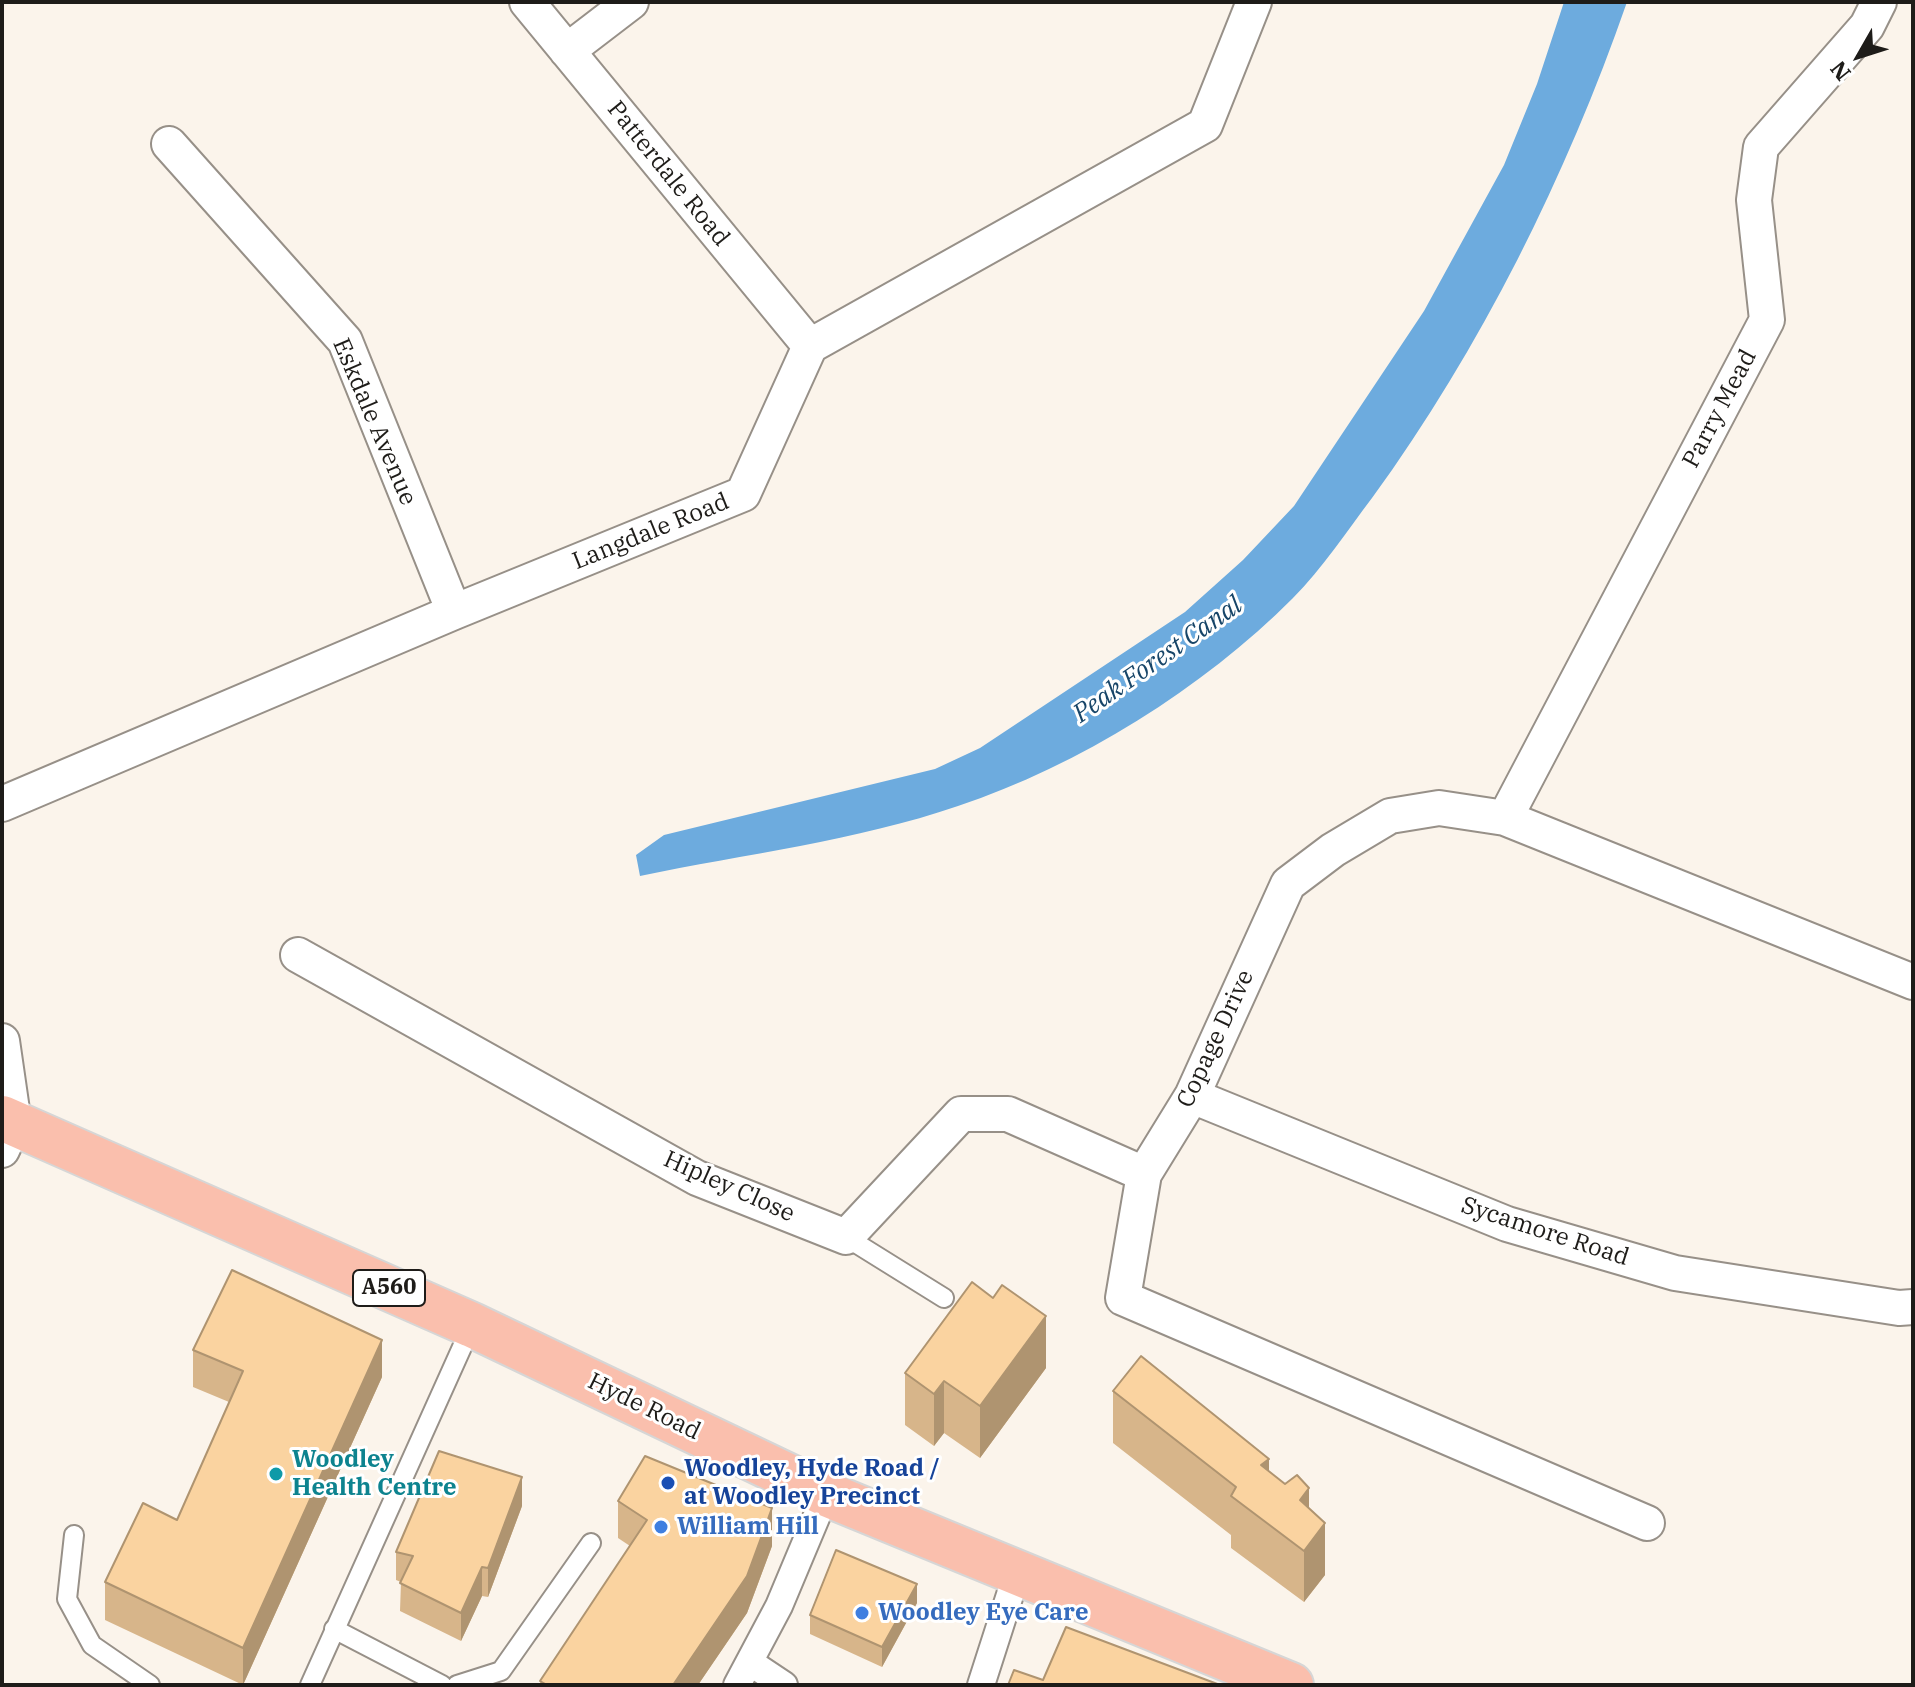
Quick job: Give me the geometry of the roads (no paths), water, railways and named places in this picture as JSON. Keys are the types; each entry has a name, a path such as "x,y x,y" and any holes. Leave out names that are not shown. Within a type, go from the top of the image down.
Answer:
{"main road":[{"name":"Hyde Road","path":"6,1131 472,1325 826,1494 1291,1685"}],"street":[{"name":"Patterdale Road","path":"527,2 810,346"},
{"path":"567,51 631,2"},
{"path":"810,346 1205,125 1254,2"},
{"name":"Parry Mead","path":"1505,818 1767,320 1754,200 1761,147 1867,26 1879,2"},
{"name":"Eskdale Avenue","path":"169,144 345,341 454,612"},
{"name":"Langdale Road","path":"2,804 454,612 743,494 810,346"},
{"name":"Copage Drive","path":"1647,1523 1123,1298 1144,1174 1192,1096 1288,884 1333,850 1390,816 1439,808 1505,818 1913,982"},
{"name":"Hipley Close","path":"298,955 697,1178 846,1237"},
{"path":"2,1041 6,1131"},
{"name":"Sycamore Road","path":"1192,1096 1507,1224 1644,1264 1719,1280 1899,1308 1913,1307"},
{"path":"846,1237 961,1114 1008,1114 1144,1174"},
{"path":"737,1685 751,1663 826,1494"},
{"path":"981,1685 1017,1573"},
{"path":"751,1663 784,1685"}],"lane":[{"path":"846,1237 944,1298"},
{"path":"310,1685 472,1325"},
{"path":"74,1535 67,1599 92,1645 150,1685"},
{"path":"457,1685 501,1671 591,1543"},
{"path":"334,1629 442,1685"}],"water":[{"name":"Peak Forest Canal","path":"1564,2 1627,2 1577,132 1548,196 1484,321 1412,441 1324,562 1293,598 1219,663 1137,721 1094,746 1004,789 880,829 640,876 636,855 664,835 935,769 980,748 1185,612 1243,560 1294,506 1424,311 1504,165 1537,84"}],"place":[{"name":"Woodley Health Centre","path":"276,1474"},
{"name":"Woodley, Hyde Road / at Woodley Precinct","path":"668,1483"},
{"name":"William Hill","path":"661,1527"},
{"name":"Woodley Eye Care","path":"862,1613"}]}
